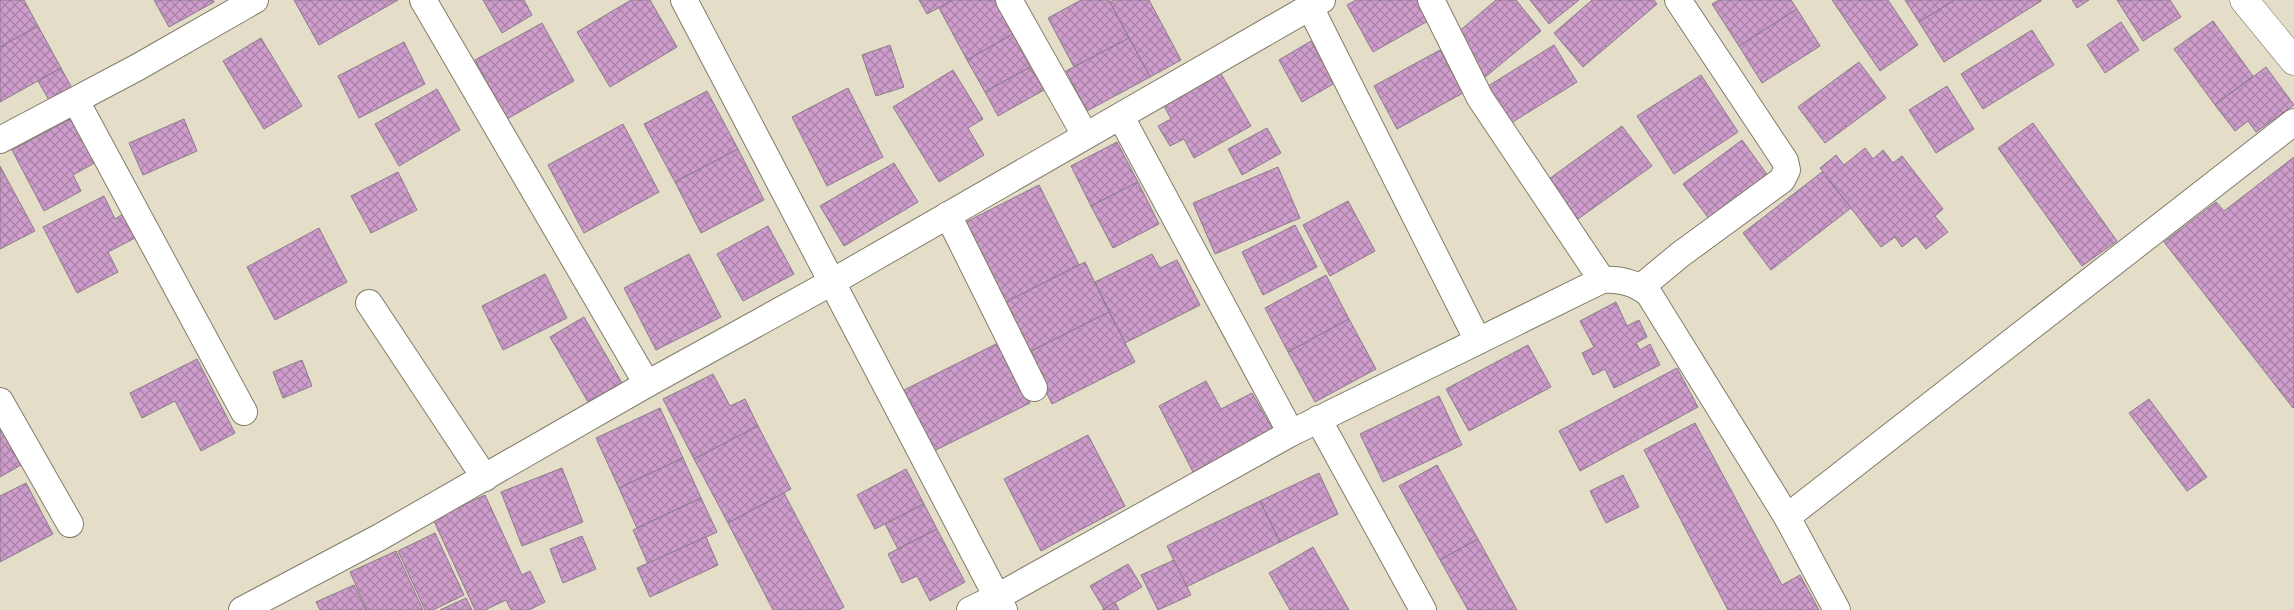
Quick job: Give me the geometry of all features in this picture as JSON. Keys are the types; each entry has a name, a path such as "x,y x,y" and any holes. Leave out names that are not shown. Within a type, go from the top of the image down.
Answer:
{"highway":[{"path":"2244,0 2294,61"}],"street":[{"path":"0,140 76,101 256,0"},
{"path":"423,0 647,384"},
{"path":"684,0 1000,604"},
{"path":"1009,0 1085,135"},
{"path":"1431,0 1480,98 1602,280"},
{"path":"1641,287 1681,254 1782,180 1787,170 1785,161 1678,0"},
{"path":"242,610 485,478 647,384 832,282 1316,4 1478,340"},
{"path":"76,101 244,412"},
{"path":"1121,117 1290,433"},
{"path":"1787,517 2294,122"},
{"path":"948,215 1034,388"},
{"path":"970,610 1000,604 1290,433 1602,280 1620,279 1641,287 1649,294 1787,517 1837,610"},
{"path":"369,303 485,478"},
{"path":"0,401 70,524"},
{"path":"1318,419 1423,610"}],"building":[{"path":"0,0 24,0 38,26 0,47"},
{"path":"154,0 213,0 214,2 169,27"},
{"path":"294,0 398,0 319,45"},
{"path":"483,0 524,0 532,15 502,33"},
{"path":"631,0 650,0 677,47 610,87 577,32"},
{"path":"919,0 953,0 927,14"},
{"path":"953,0 994,0 1013,34 967,60 939,8"},
{"path":"1081,0 1109,0 1129,38 1074,67 1048,18"},
{"path":"1113,0 1149,0 1181,60 1150,77 1110,2"},
{"path":"1356,0 1417,0 1428,21 1373,52 1347,5"},
{"path":"1496,0 1516,0 1541,31 1484,78 1451,38"},
{"path":"1530,0 1579,0 1549,24"},
{"path":"1592,0 1654,0 1657,4 1583,67 1554,33"},
{"path":"1719,0 1791,0 1797,9 1739,46 1712,4"},
{"path":"1832,0 1888,0 1918,45 1880,71"},
{"path":"1905,0 1955,0 1919,22"},
{"path":"1955,0 2041,1 1944,62 1919,22"},
{"path":"2072,0 2089,0 2077,8"},
{"path":"2117,0 2170,0 2181,17 2143,41"},
{"path":"1797,9 1820,46 1762,83 1739,46"},
{"path":"2213,21 2253,76 2215,105 2174,49"},
{"path":"2121,22 2139,50 2105,73 2087,45"},
{"path":"542,23 574,81 507,119 475,60"},
{"path":"38,26 61,68 0,102 0,47"},
{"path":"2032,30 2054,65 1983,109 1961,74"},
{"path":"1013,34 1030,67 985,92 967,60"},
{"path":"261,38 302,106 264,129 223,61"},
{"path":"1129,38 1150,77 1087,111 1066,71"},
{"path":"1311,41 1335,83 1302,102 1279,60"},
{"path":"404,42 425,84 359,118 338,76"},
{"path":"890,45 904,87 876,96 862,55"},
{"path":"1554,45 1577,82 1508,125 1485,88"},
{"path":"1440,50 1463,93 1397,129 1374,86"},
{"path":"1859,62 1886,98 1825,143 1798,107"},
{"path":"1030,67 1044,90 998,116 985,92"},
{"path":"2266,67 2294,105 2256,132 2248,121 2235,131 2215,105"},
{"path":"61,68 73,90 50,102 38,81"},
{"path":"953,70 983,119 968,128 984,155 939,182 893,107"},
{"path":"1220,72 1251,126 1194,158 1184,139 1170,146 1158,126 1171,119 1163,104"},
{"path":"1701,75 1738,132 1674,174 1637,116"},
{"path":"1947,86 1974,129 1936,153 1909,110"},
{"path":"848,88 883,157 827,186 792,117"},
{"path":"437,89 460,130 399,166 375,124"},
{"path":"707,91 738,149 675,182 644,124"},
{"path":"74,117 98,161 73,175 81,191 44,211 12,150"},
{"path":"184,119 197,151 143,175 129,143"},
{"path":"2033,123 2117,241 2082,266 1998,148"},
{"path":"623,124 659,192 584,233 548,165"},
{"path":"1622,126 1652,166 1578,219 1549,179"},
{"path":"1267,128 1281,153 1242,175 1228,149"},
{"path":"1742,140 1769,177 1710,220 1683,184"},
{"path":"1117,142 1138,182 1091,206 1071,166"},
{"path":"1865,148 1873,159 1883,150 1893,163 1902,156 1943,209 1935,216 1948,232 1926,249 1916,236 1902,247 1895,237 1881,247 1820,168 1836,155 1844,165"},
{"path":"738,149 764,200 701,233 675,182"},
{"path":"2294,157 2293,408 2164,242 2216,202 2224,211"},
{"path":"894,163 918,202 844,246 820,206"},
{"path":"0,166 35,231 0,249"},
{"path":"1278,167 1300,218 1215,254 1193,203"},
{"path":"398,172 417,210 371,233 351,196"},
{"path":"1822,172 1851,208 1771,270 1743,233"},
{"path":"1138,182 1159,224 1113,248 1091,206"},
{"path":"1039,185 1079,265 1002,304 962,224"},
{"path":"104,196 115,219 123,214 135,238 108,252 118,272 77,293 43,227"},
{"path":"1348,201 1375,251 1330,276 1303,225"},
{"path":"1295,225 1317,267 1263,295 1242,252"},
{"path":"768,226 794,274 743,301 717,254"},
{"path":"319,228 347,282 275,320 247,267"},
{"path":"689,254 721,317 656,350 624,288"},
{"path":"1152,254 1160,268 1177,260 1200,305 1125,343 1095,282"},
{"path":"1085,262 1109,312 1027,353 1002,304"},
{"path":"545,274 567,318 503,350 482,306"},
{"path":"1326,275 1349,319 1288,352 1265,308"},
{"path":"1616,302 1627,326 1639,320 1647,337 1636,343 1640,350 1650,344 1660,365 1614,388 1605,369 1593,375 1582,353 1594,347 1580,321"},
{"path":"1109,312 1135,362 1052,404 1027,353"},
{"path":"584,317 622,383 588,402 550,337"},
{"path":"1349,319 1376,369 1315,402 1288,352"},
{"path":"1000,342 1030,403 934,451 904,390"},
{"path":"1528,345 1551,387 1469,431 1446,389"},
{"path":"197,359 235,433 201,451 175,401 142,418 130,393"},
{"path":"302,360 312,386 283,398 273,372"},
{"path":"1677,368 1698,407 1580,471 1559,431"},
{"path":"713,374 730,406 745,399 758,426 694,459 663,399"},
{"path":"1206,381 1221,409 1252,393 1273,430 1193,472 1159,406"},
{"path":"1439,396 1462,445 1383,482 1360,434"},
{"path":"2149,399 2207,477 2187,491 2129,413"},
{"path":"660,408 683,458 619,488 596,438"},
{"path":"1695,423 1782,585 1800,575 1819,610 1728,610 1644,450"},
{"path":"758,426 791,489 728,523 694,459"},
{"path":"0,428 21,465 0,477"},
{"path":"1088,435 1125,506 1041,551 1004,479"},
{"path":"683,458 701,498 637,528 619,488"},
{"path":"1437,465 1478,539 1440,560 1399,486"},
{"path":"562,468 583,522 522,546 501,492"},
{"path":"906,469 924,504 875,529 857,495"},
{"path":"1319,473 1338,514 1280,542 1260,501"},
{"path":"1623,475 1639,507 1606,523 1590,491"},
{"path":"26,483 53,534 0,562 0,496"},
{"path":"784,493 844,607 839,610 773,610 728,523"},
{"path":"485,495 522,575 530,571 545,602 529,610 511,610 506,600 485,610 475,610 433,519"},
{"path":"701,498 717,532 648,564 633,530"},
{"path":"1260,501 1280,542 1186,587 1167,546"},
{"path":"924,504 937,529 898,549 885,524"},
{"path":"937,529 965,582 930,601 917,576 902,583 888,554"},
{"path":"435,533 464,595 433,610 425,610 398,551"},
{"path":"582,536 596,569 563,583 550,549"},
{"path":"706,537 718,565 650,597 637,568"},
{"path":"1478,539 1517,610 1468,610 1440,560"},
{"path":"1313,547 1349,610 1290,610 1269,573"},
{"path":"396,551 423,610 367,610 350,572"},
{"path":"1174,560 1191,595 1158,610 1141,575"},
{"path":"1128,564 1142,587 1104,609 1090,586"},
{"path":"354,585 366,610 320,610 316,602"},
{"path":"466,598 472,610 440,610"},
{"path":"1115,602 1119,610 1102,610 1104,609"}]}
